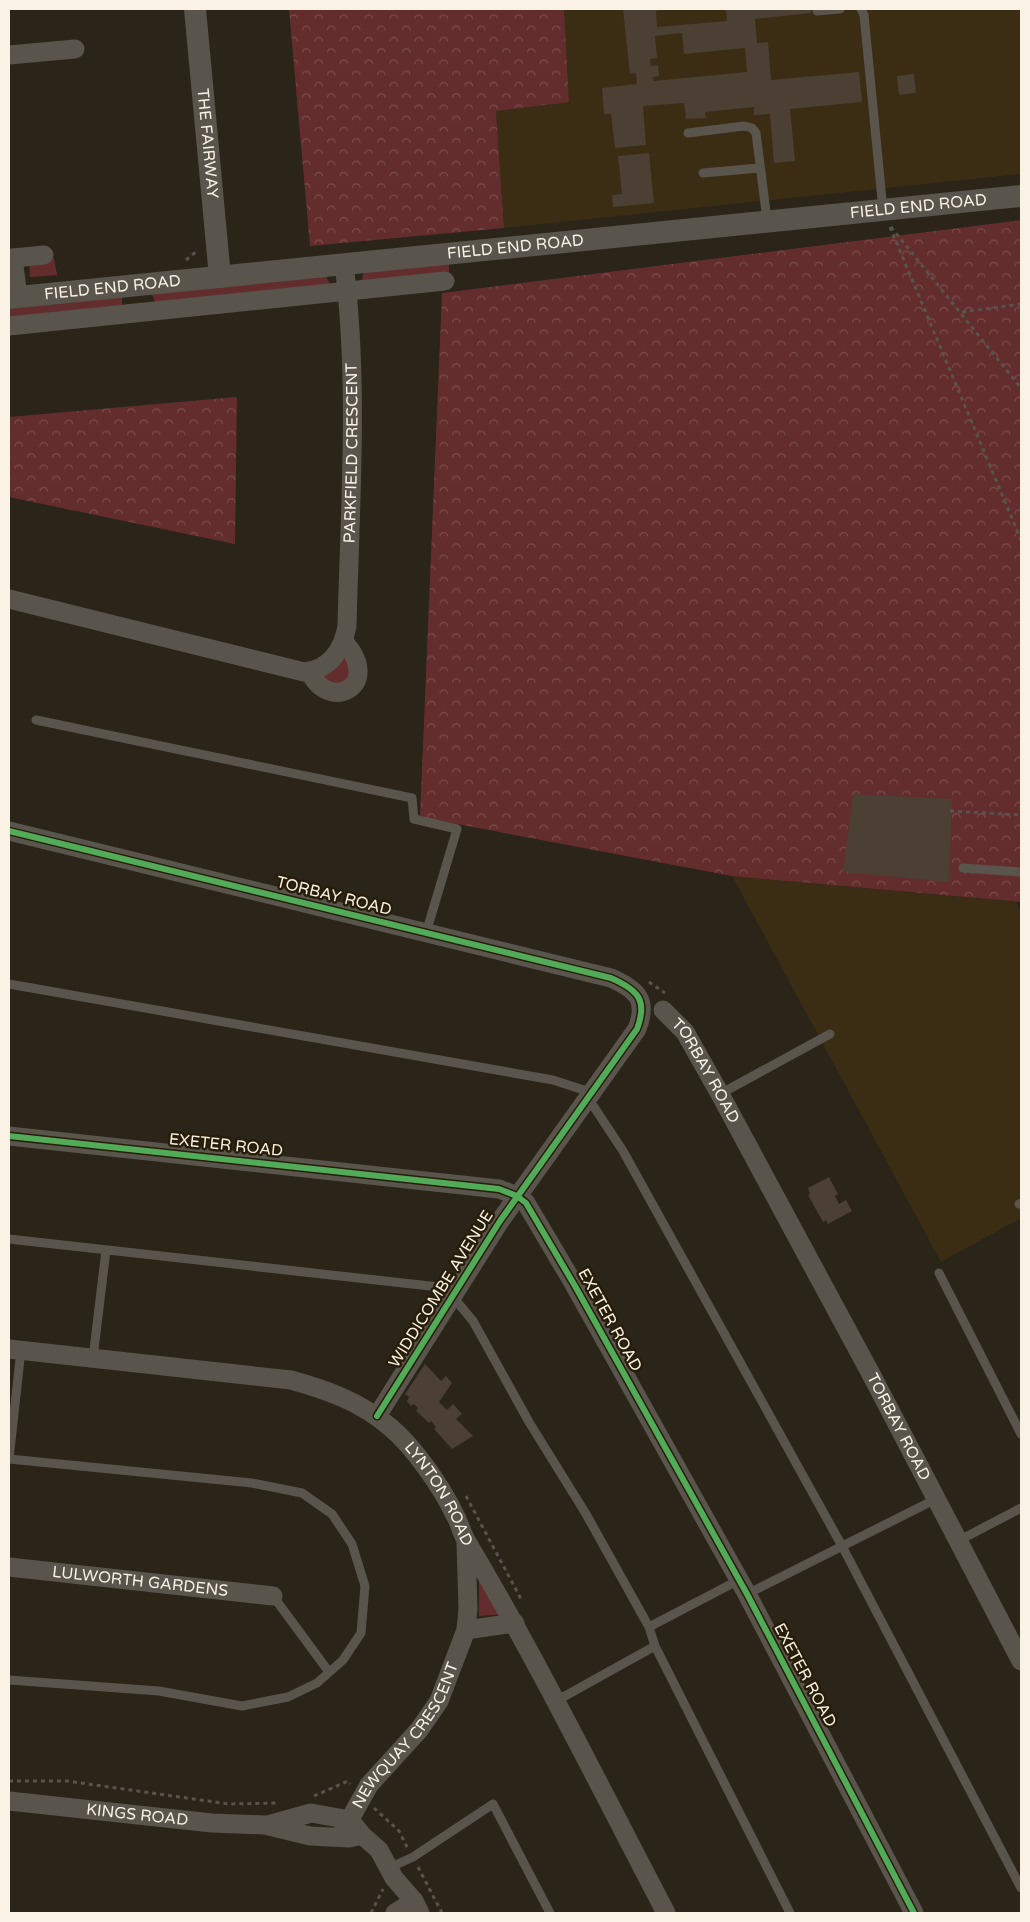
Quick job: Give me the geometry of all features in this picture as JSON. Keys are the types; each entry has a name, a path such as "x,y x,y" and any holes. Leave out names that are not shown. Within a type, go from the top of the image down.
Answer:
{"street":[{"name":"THE FAIRWAY","path":"195,9 220,278"},
{"path":"9,55 75,49"},
{"name":"FIELD END ROAD","path":"13,298 1021,196"},
{"path":"13,298 11,259 44,256"},
{"name":"PARKFIELD CRESCENT","path":"310,672 325,666 335,656 344,642 347,626 354,390 348,292 344,264"},
{"path":"9,326 445,281"},
{"path":"9,599 310,672 314,681 327,691 346,691 358,676 360,667 344,642"},
{"name":"TORBAY ROAD","path":"9,831 611,978 626,985 638,994 642,1004"},
{"name":"WIDDICOMBE AVENUE","path":"377,1416 517,1196 637,1029 642,1016 642,1004"},
{"name":"TORBAY ROAD","path":"662,1010 685,1032 720,1094 1021,1661"},
{"name":"EXETER ROAD","path":"9,1136 499,1189 517,1196 535,1214 743,1587 914,1913"},
{"name":"LYNTON ROAD","path":"15,1350 291,1380 328,1391 362,1406 392,1428 416,1455 455,1514 465,1539 521,1615 556,1701 666,1913"},
{"name":"NEWQUAY CRESCENT","path":"340,1837 368,1785 419,1730 439,1701 466,1630 468,1608 465,1539"},
{"name":"LULWORTH GARDENS","path":"9,1567 273,1596"},
{"path":"466,1630 521,1615"},
{"name":"KINGS ROAD","path":"9,1801 212,1823 265,1826 310,1836 349,1838 362,1835"},
{"name":"KINGS ROAD","path":"265,1826 311,1813 350,1820"},
{"path":"350,1820 362,1835 379,1850 394,1878 417,1907 395,1913"}],"lane":[{"path":"817,11 840,9"},
{"path":"861,9 866,35 883,210"},
{"path":"688,133 744,126 752,128 756,133 767,221"},
{"path":"703,173 759,168"},
{"path":"36,720 412,798 414,819 456,829 426,933"},
{"path":"963,868 1021,872"},
{"path":"9,984 553,1080 588,1096 623,1151 842,1546 1021,1888"},
{"name":"TORBAY ROAD","path":"642,1004 662,1010"},
{"path":"720,1094 830,1034"},
{"path":"9,1239 439,1287 453,1297 472,1321 529,1422 586,1514 649,1627 655,1646 790,1913"},
{"path":"93,1358 106,1250"},
{"path":"939,1273 1021,1434"},
{"path":"9,1680 159,1691 242,1706 288,1697 318,1683 343,1660 361,1633 364,1586 352,1544 332,1514 302,1493 252,1482 9,1459 15,1350"},
{"path":"649,1627 842,1546 936,1499"},
{"path":"958,1541 1021,1508"},
{"path":"273,1596 329,1672"},
{"path":"556,1701 655,1646"},
{"path":"389,1868 413,1857 493,1804 550,1913"}],"path":[{"path":"1021,388 962,312 889,224 1021,540"},
{"path":"178,261 186,260 199,249"},
{"path":"962,312 1021,304"},
{"path":"950,811 1021,815"},
{"path":"465,1494 521,1615"}],"shaded area":[{"path":"564,9 1021,9 1021,174 504,228 496,111 569,101"},
{"path":"732,876 1016,902 1021,911 1021,1218 941,1262"}],"green space":[{"path":"289,9 564,9 569,102 496,111 504,228 310,246"},
{"path":"1021,220 1021,902 732,876 420,817 442,293"},
{"path":"54,258 57,275 30,277 29,261"},
{"path":"449,263 449,272 361,282 364,272"},
{"path":"325,275 330,284 155,302 152,294"},
{"path":"122,297 122,305 9,317 9,309"},
{"path":"237,397 235,544 9,497 9,417"},
{"path":"346,653 355,669 343,687 319,678"},
{"path":"479,1575 506,1614 479,1616"}],"building":[{"path":"623,9 664,9 656,11 657,27 727,21 726,9 811,9 811,13 755,19 757,43 768,42 771,80 859,72 862,102 790,109 795,161 774,163 770,114 754,115 754,107 705,112 706,118 686,119 684,103 643,106 646,145 615,148 611,114 604,114 602,88 637,84 636,73 630,74","holes":["682,33 684,54 745,48 747,72 654,81 653,77 659,76 658,65 651,66 650,59 657,58 655,36"]},
{"path":"914,74 916,93 899,95 897,76"},
{"path":"649,153 654,203 613,207 612,195 622,194 618,156"},
{"path":"853,794 952,799 949,882 843,872"},
{"path":"829,1177 838,1194 835,1196 839,1204 846,1200 852,1211 828,1224 826,1220 823,1222 808,1195 810,1194 808,1188"},
{"path":"425,1364 441,1381 446,1376 452,1383 439,1402 447,1410 453,1404 462,1414 456,1419 473,1436 452,1449 434,1429 436,1427 431,1421 429,1423 416,1411 418,1408 414,1404 411,1406 407,1401 409,1397 405,1394"}],"cycle path":[{"path":"9,831 611,978 628,987 638,997 641,1003 641,1010 637,1029 500,1221 377,1416"},
{"path":"9,1136 499,1189 517,1196 526,1203 575,1286 747,1594 914,1913"}]}
